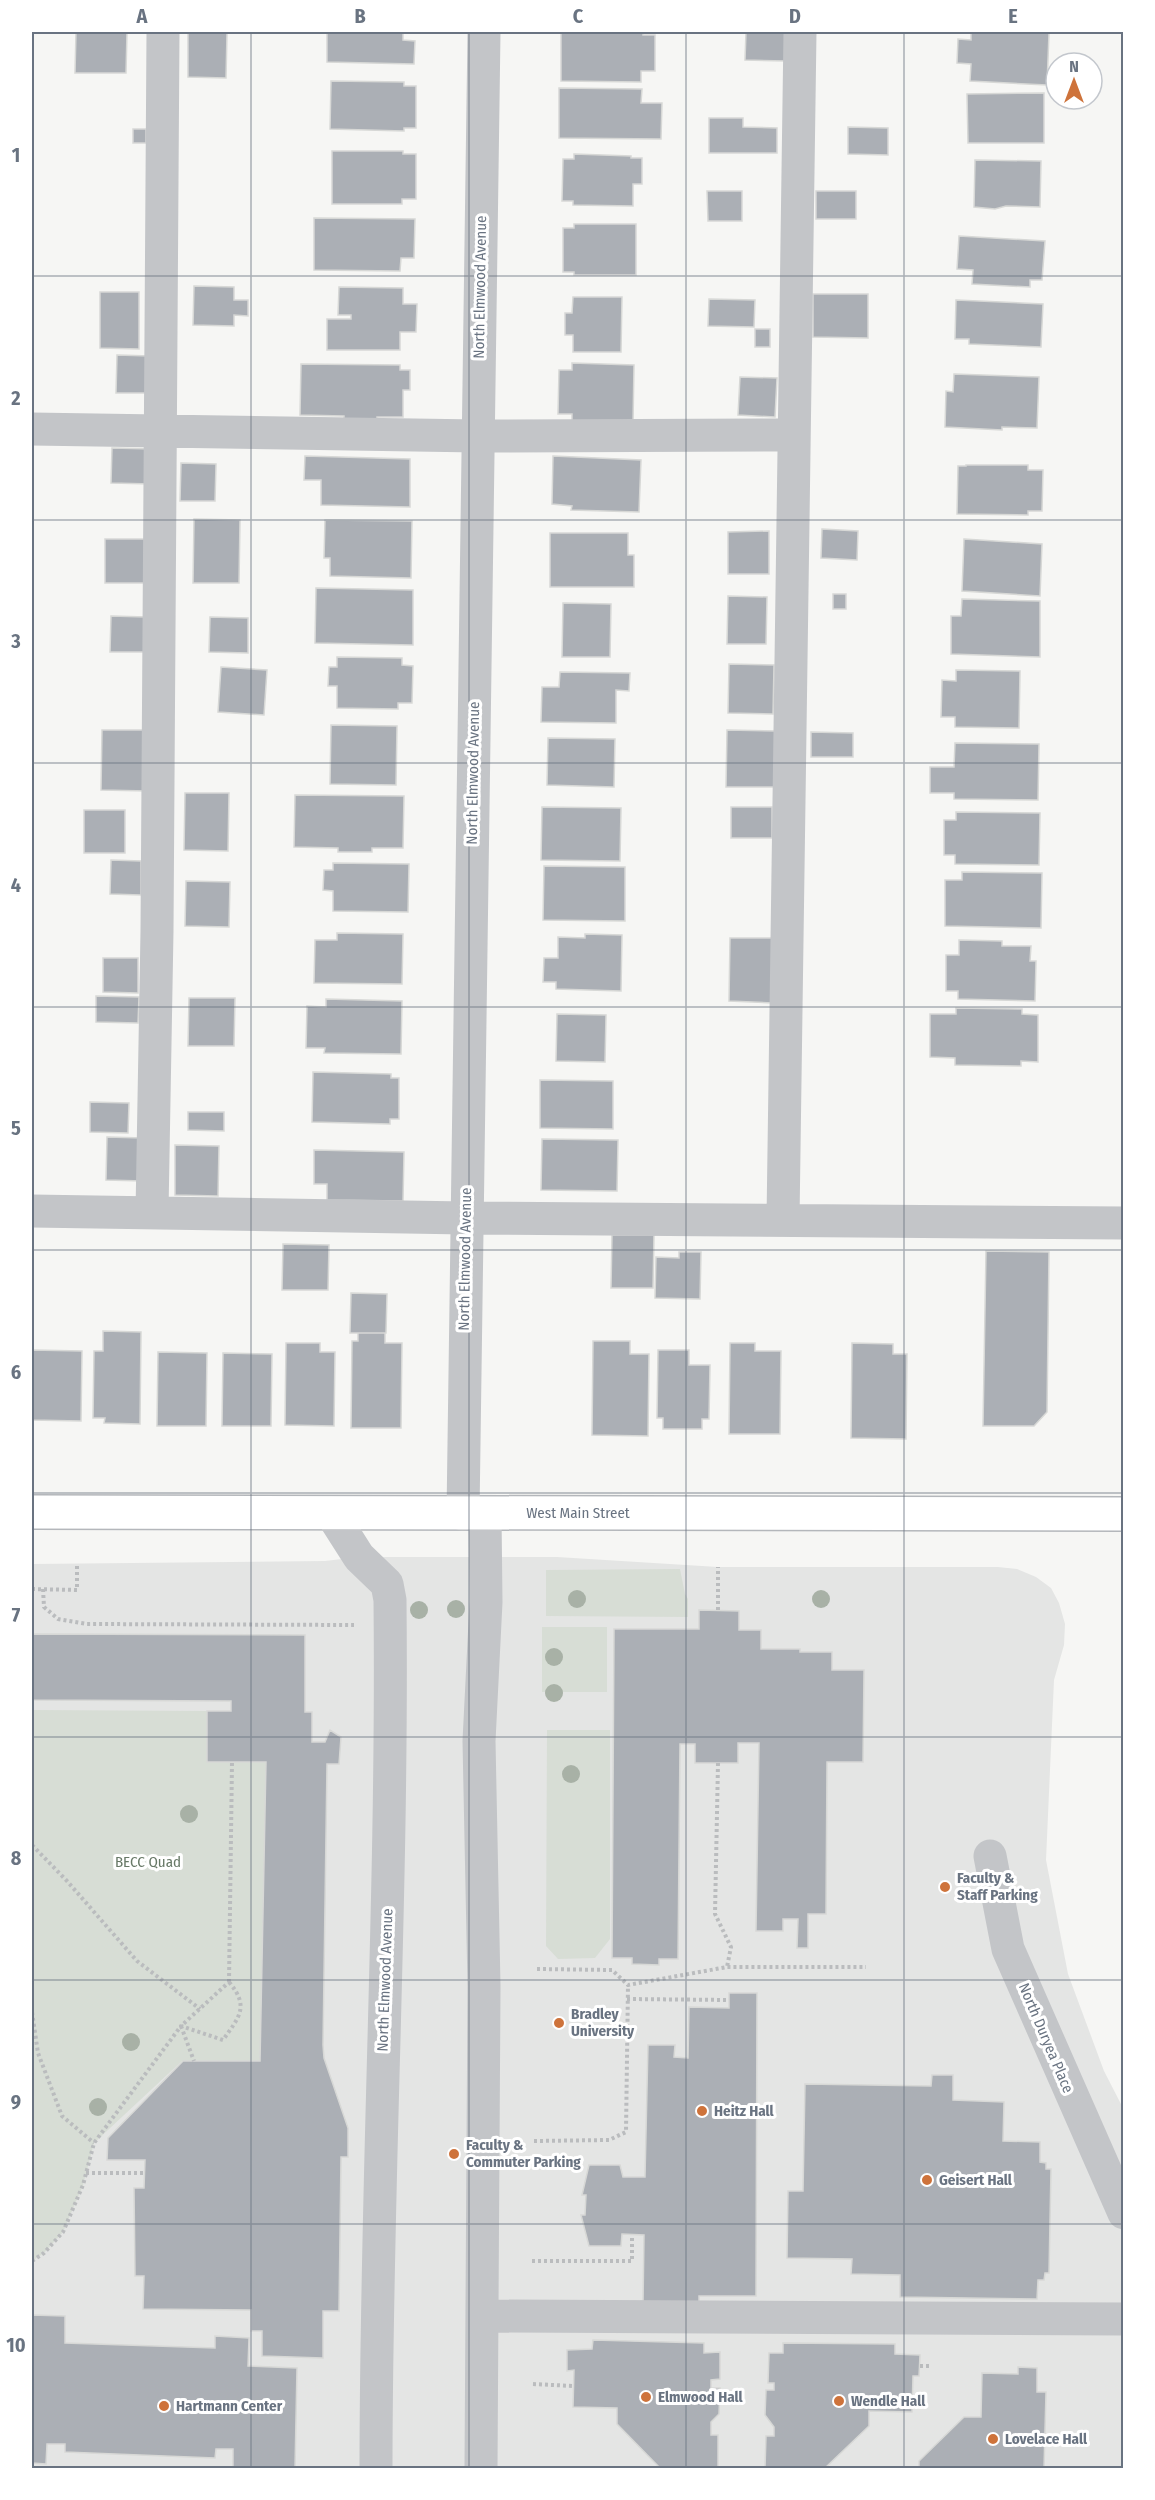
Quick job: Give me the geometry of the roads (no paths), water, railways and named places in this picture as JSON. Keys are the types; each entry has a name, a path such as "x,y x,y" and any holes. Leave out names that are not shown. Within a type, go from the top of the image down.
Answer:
{"main road":[{"name":"West Main Street","path":"32,1512 1124,1514"}],"street":[{"path":"152,1212 157,908 163,32"},
{"name":"North Elmwood Avenue","path":"481,2469 484,1986 479,1741 486,1602 474,1514 466,1218 484,32"},
{"path":"783,1220 800,32"},
{"path":"32,429 478,436 794,435"},
{"path":"32,1211 466,1218 1124,1223"},
{"name":"North Elmwood Avenue","path":"331,1513 359,1557 387,1584 390,1600 392,1735 376,2336 376,2469"},
{"name":"North Duryea Place","path":"990,1856 1008,1949 1124,2213"},
{"path":"483,2316 1124,2319"}],"place":[{"name":"Faculty & Staff Parking","path":"945,1887"},
{"name":"Bradley University","path":"559,2023"},
{"name":"Heitz Hall","path":"702,2111"},
{"name":"Faculty & Commuter Parking","path":"454,2154"},
{"name":"Geisert Hall","path":"927,2180"},
{"name":"Elmwood Hall","path":"646,2397"},
{"name":"Wendle Hall","path":"839,2401"},
{"name":"Hartmann Center","path":"164,2406"},
{"name":"Lovelace Hall","path":"993,2439"}],"park label":[{"name":"BECC Quad","path":"148,1862"}]}
